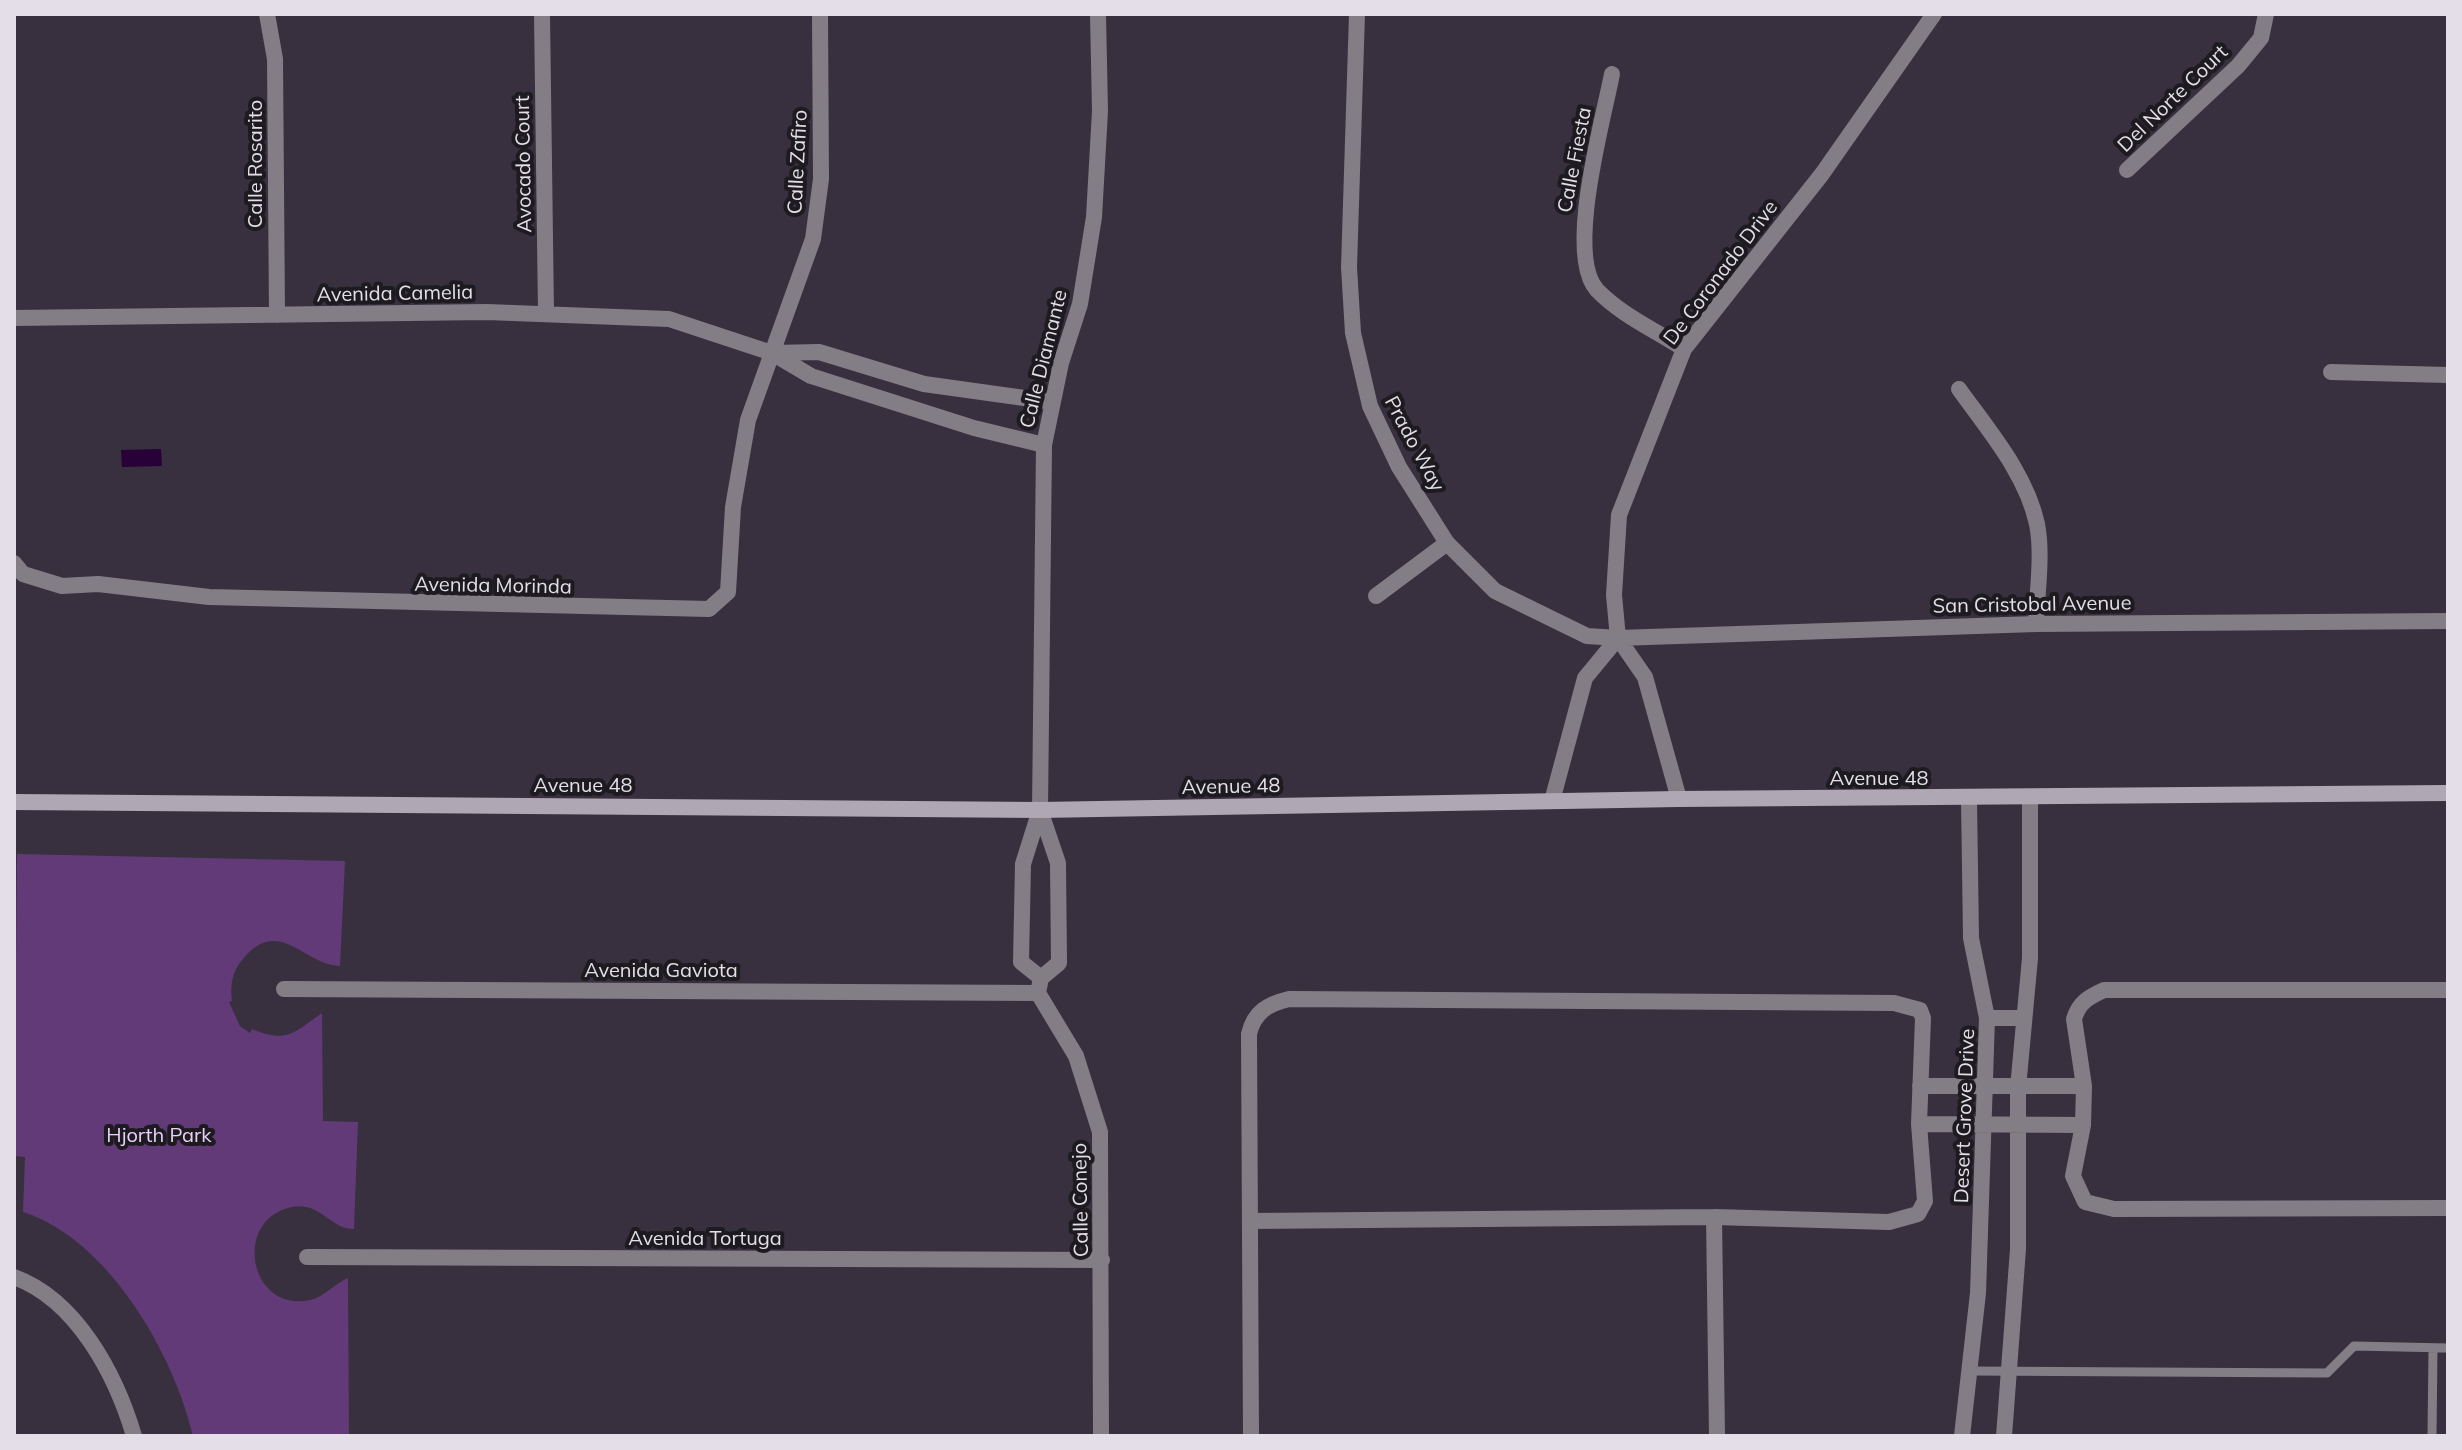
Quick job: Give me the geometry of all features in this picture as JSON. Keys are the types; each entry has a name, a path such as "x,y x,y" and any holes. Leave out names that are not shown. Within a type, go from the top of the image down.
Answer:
{"main road":[{"name":"Avenue 48","path":"14,802 1040,810 1679,799 2030,799 2448,793"}],"street":[{"name":"Calle Rosarito","path":"267,14 275,59 277,315"},
{"name":"Avocado Court","path":"542,14 546,313"},
{"name":"Calle Zafiro","path":"772,353 813,239 821,179 820,14"},
{"name":"Calle Diamante","path":"1040,810 1044,445 1080,304 1094,217 1100,111 1098,14"},
{"name":"Prado Way","path":"1357,14 1349,267 1359,371 1381,432 1447,543 1495,591 1587,636 1618,638"},
{"name":"Del Norte Court","path":"2127,170 2238,66 2261,38 2266,14"},
{"name":"De Coronado Drive","path":"1679,799 1645,677 1618,638 1614,595 1619,515 1684,349 1822,174 1924,18"},
{"name":"Calle Fiesta","path":"1612,74 1582,228 1587,271 1595,288 1613,305 1684,349"},
{"name":"Avenida Camelia","path":"14,318 546,313 669,319 772,353 811,376 1044,445"},
{"name":"Avenida Camelia","path":"772,353 819,352 924,384 1053,402"},
{"name":"Avenida Morinda","path":"14,563 23,574 62,586 98,584 209,597 709,609 728,592 733,507 748,420 772,353"},
{"path":"2331,372 2448,375"},
{"path":"942,417 949,387"},
{"path":"1959,389 2017,472 2030,502 2037,526 2036,624"},
{"path":"1376,596 1447,543"},
{"name":"San Cristobal Avenue","path":"1618,638 2036,624 2448,621"},
{"path":"1552,801 1585,678 1618,638"},
{"name":"Desert Grove Drive","path":"1962,1436 1978,1293 1987,1018 1971,938 1969,799"},
{"path":"2004,1436 2018,1249 2018,1088 2030,958 2030,799"},
{"path":"1040,810 1058,863 1059,963 1040,985"},
{"name":"Calle Conejo","path":"1040,810 1023,864 1021,962 1040,985 1076,1056 1100,1132 1101,1436"},
{"name":"Avenida Gaviota","path":"284,989 1040,985"},
{"path":"2448,990 2104,990 2084,1000 2074,1019 2084,1086 2083,1125 2073,1176 2085,1202 2096,1207 2448,1208"},
{"path":"1251,1221 1714,1217 1889,1222 1908,1219 1918,1214 1925,1201 1919,1124 1923,1018 1920,1010 1894,1003 1289,999 1264,1008 1257,1015 1249,1034 1251,1436"},
{"path":"1987,1018 2023,1018"},
{"path":"1920,1086 2084,1086"},
{"path":"1919,1124 2083,1125"},
{"path":"1714,1217 1717,1436"},
{"name":"Avenida Tortuga","path":"307,1257 1102,1260"},
{"path":"14,1277 67,1310 99,1358 128,1416 134,1436"}],"lane":[{"path":"1969,1371 2327,1373 2354,1346 2448,1348"},
{"path":"2432,1436 2433,1348"}],"green space":[{"name":"Hjorth Park","path":"17,854 345,861 340,966 327,964 280,942 268,942 256,947 236,968 231,989 232,1001 229,1002 240,1026 250,1033 252,1029 274,1036 290,1034 322,1013 323,1121 358,1122 354,1229 339,1225 310,1208 292,1207 273,1215 261,1228 255,1245 256,1263 262,1279 273,1293 289,1300 310,1300 348,1278 349,1436 193,1436 170,1370 133,1303 83,1247 54,1226 23,1212 25,1157 14,1156"}],"shaded area":[{"path":"161,449 162,466 122,467 121,450"}]}
